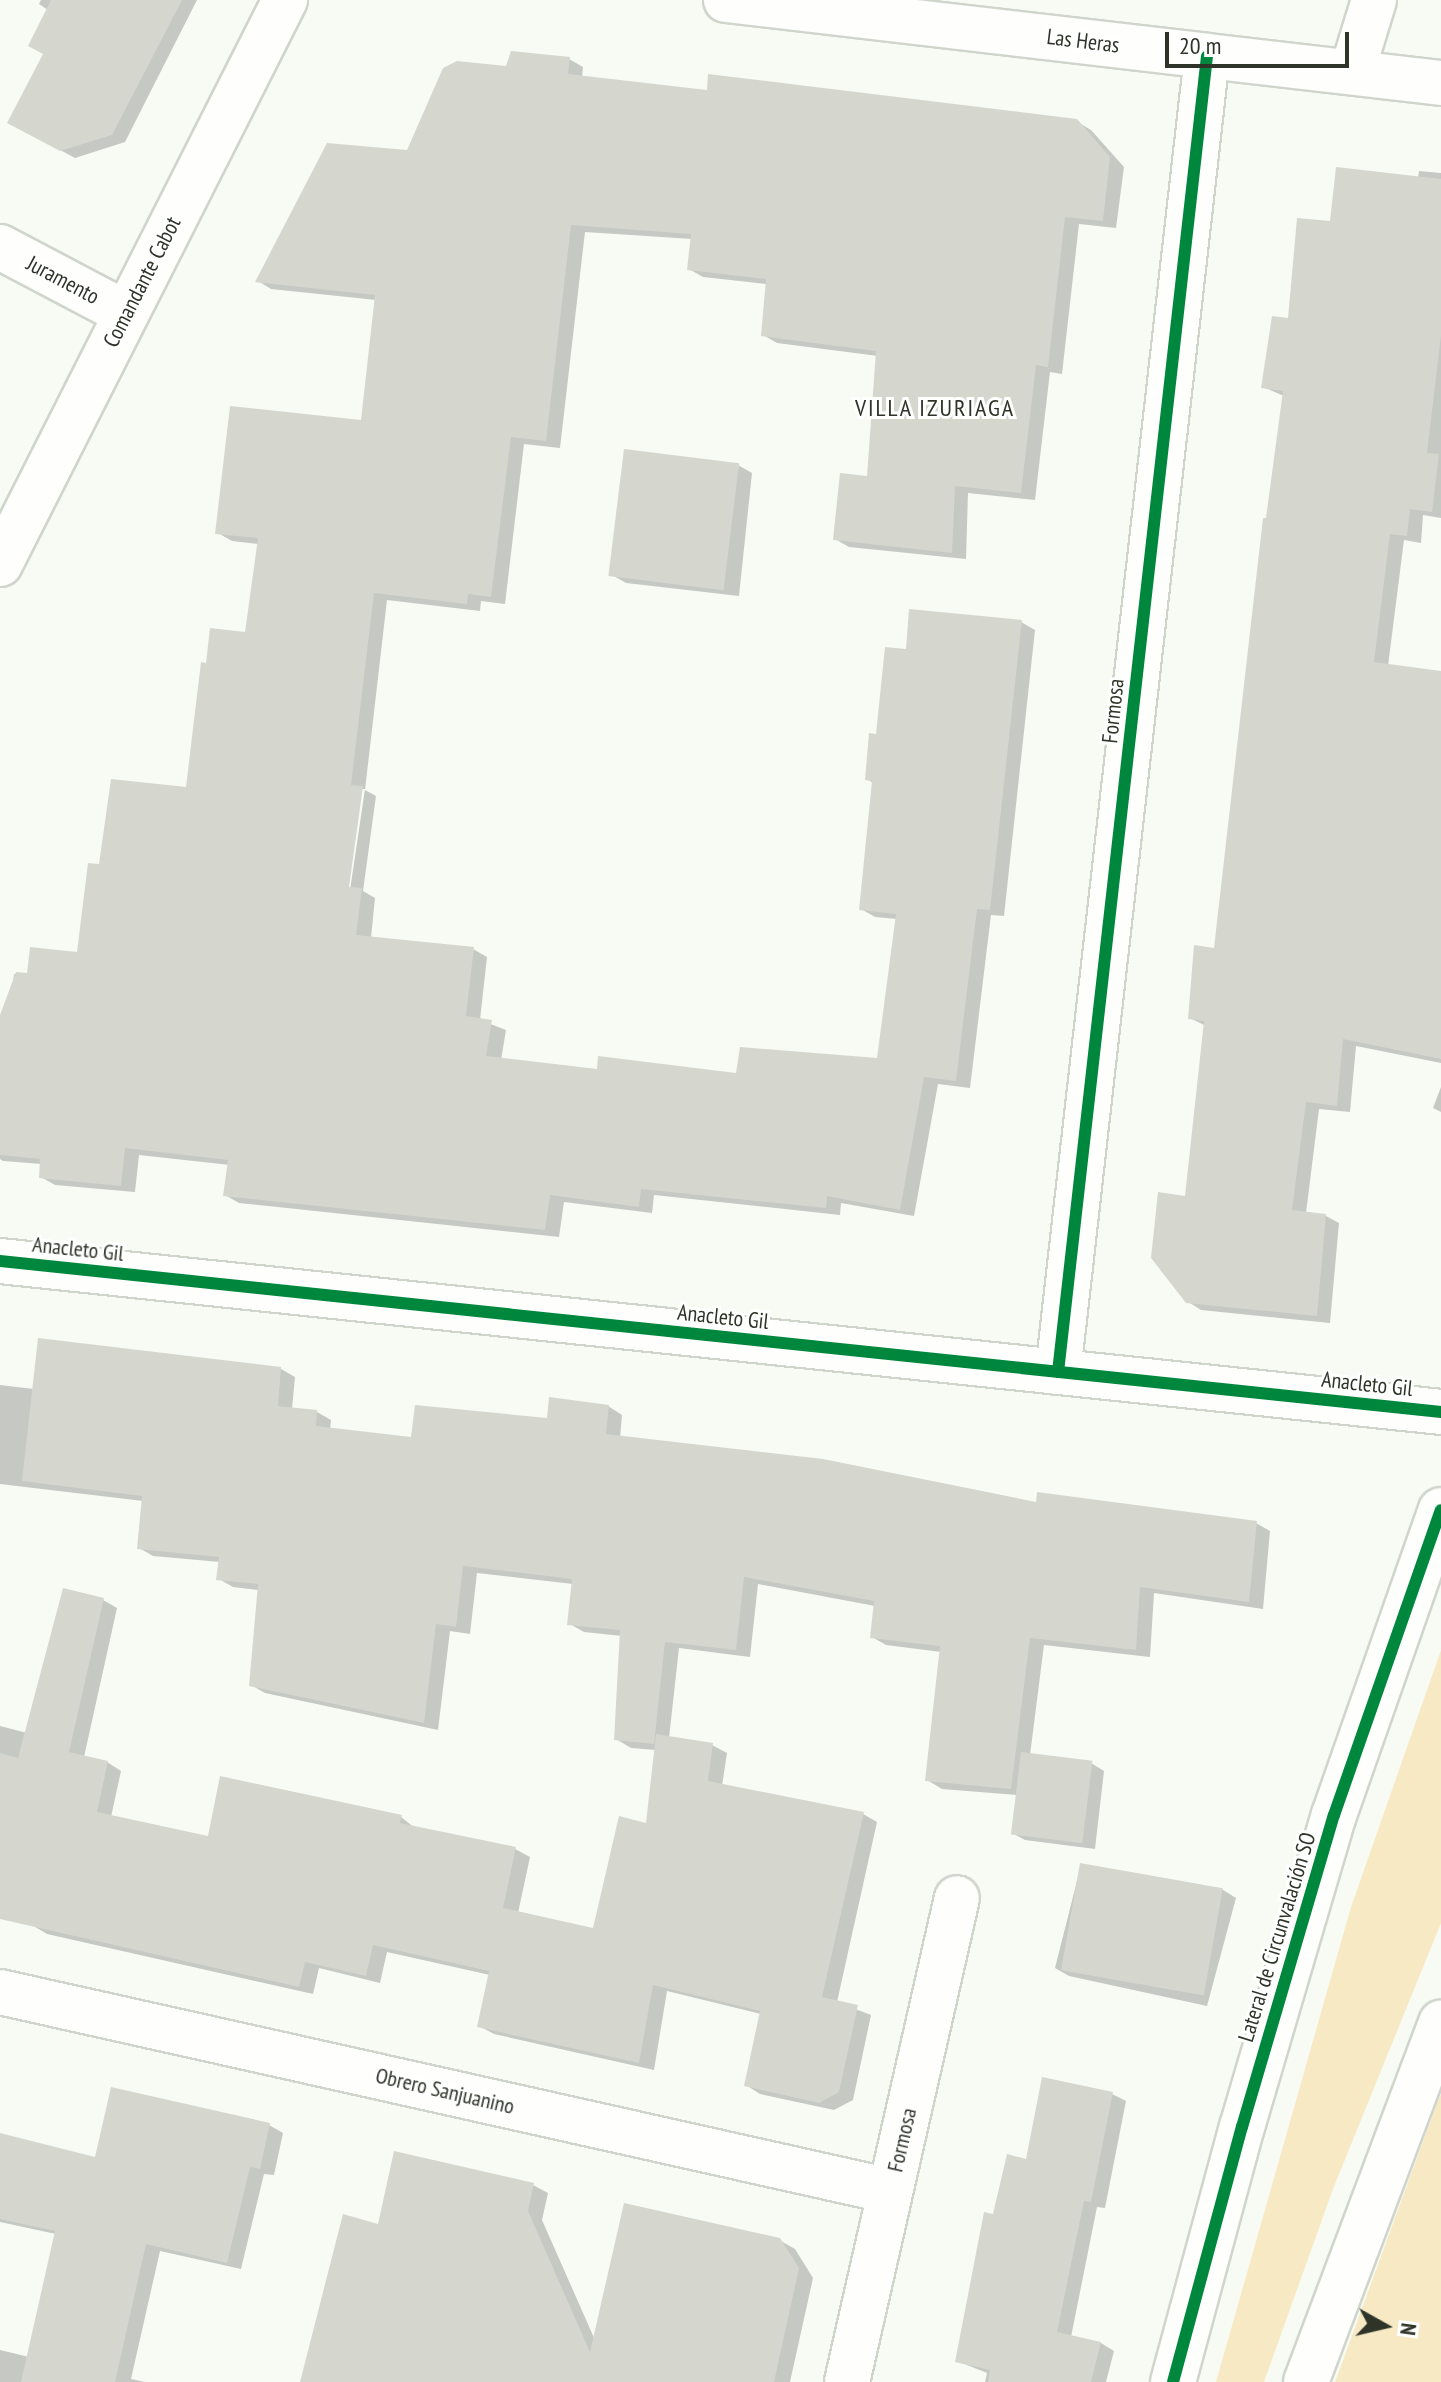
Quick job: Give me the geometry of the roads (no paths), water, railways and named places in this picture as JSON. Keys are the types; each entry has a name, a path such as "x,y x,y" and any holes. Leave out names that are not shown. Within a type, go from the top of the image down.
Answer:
{"main road":[{"name":"Comandante Cabot","path":"0,564 285,0"},
{"name":"Las Heras","path":"726,0 1441,83"},
{"path":"1352,72 1374,0"},
{"name":"Formosa","path":"1058,1372 1207,56"},
{"name":"Juramento","path":"0,247 125,313"},
{"name":"Anacleto Gil","path":"0,1261 1441,1412"},
{"name":"Lateral de Circunvalación SO","path":"1173,2382 1325,1845 1441,1510"},
{"name":"Formosa","path":"847,2382 957,1898"},
{"name":"Obrero Sanjuanino","path":"0,1992 890,2191"},
{"path":"1306,2382 1441,2022"}],"district":[{"name":"VILLA IZURIAGA","path":"935,408"}]}
